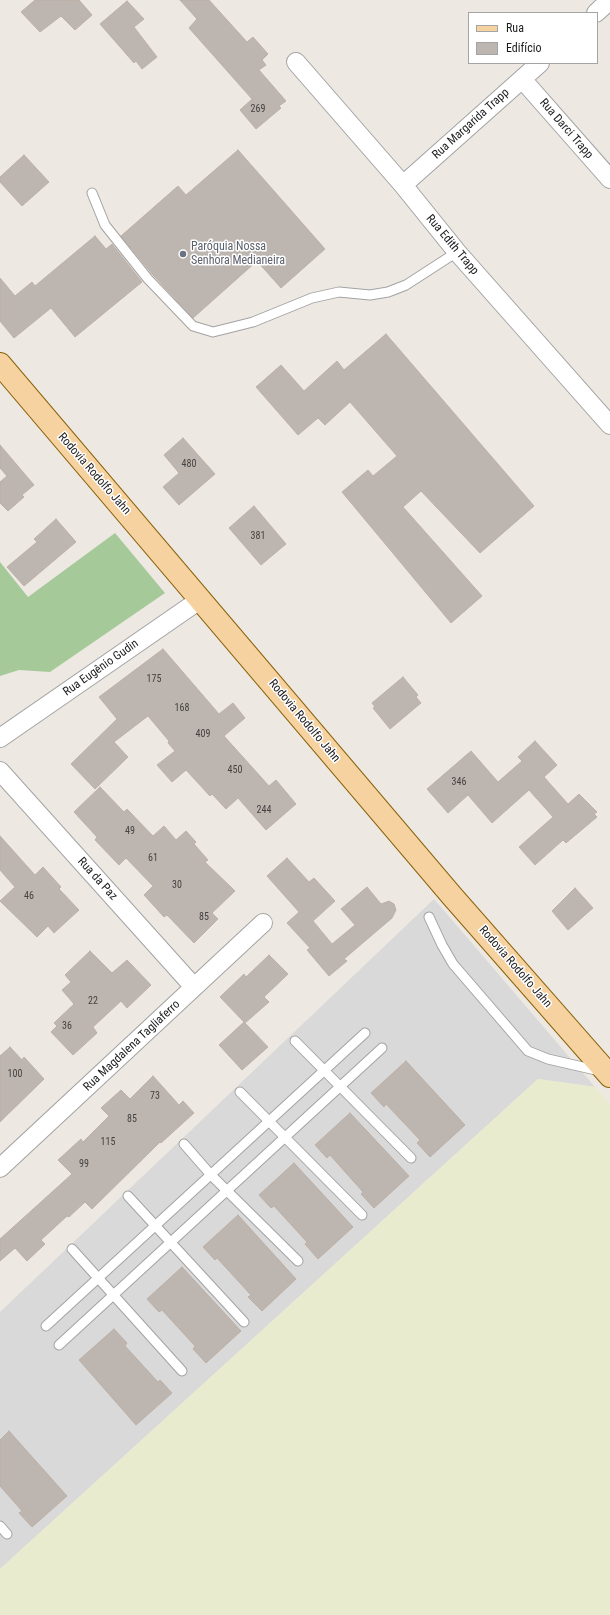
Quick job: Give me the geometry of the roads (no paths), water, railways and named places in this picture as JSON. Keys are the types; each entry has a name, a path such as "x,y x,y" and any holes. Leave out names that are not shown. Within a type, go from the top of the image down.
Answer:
{"main road":[{"name":"Rodovia Rodolfo Jahn","path":"0,364 452,896 608,1074"}],"street":[{"path":"597,12 610,0"},
{"name":"Rua Edith Trapp","path":"296,62 403,185 457,252 610,425"},
{"name":"Rua Margarida Trapp","path":"403,185 539,64"},
{"name":"Rua Darci Trapp","path":"522,79 610,179"},
{"name":"Rua Eugênio Gudin","path":"0,738 201,599"},
{"name":"Rua da Paz","path":"0,771 194,987"},
{"name":"Rua Magdalena Tagliaferro","path":"0,1168 263,923"}],"lane":[{"path":"92,193 105,225 148,279 193,326 213,332 254,322 312,298 339,292 370,295 388,292 406,285 457,252"},
{"path":"429,917 442,946 453,964 528,1051 548,1059 608,1074"},
{"path":"46,1326 365,1033"},
{"path":"295,1041 412,1158"},
{"path":"59,1345 382,1048"},
{"path":"240,1092 362,1215"},
{"path":"184,1144 211,1175 298,1261"},
{"path":"128,1196 244,1322"},
{"path":"72,1249 182,1371"},
{"path":"0,1526 7,1534"}],"place":[{"name":"Paróquia Nossa Senhora Medianeira","path":"183,254"}]}
